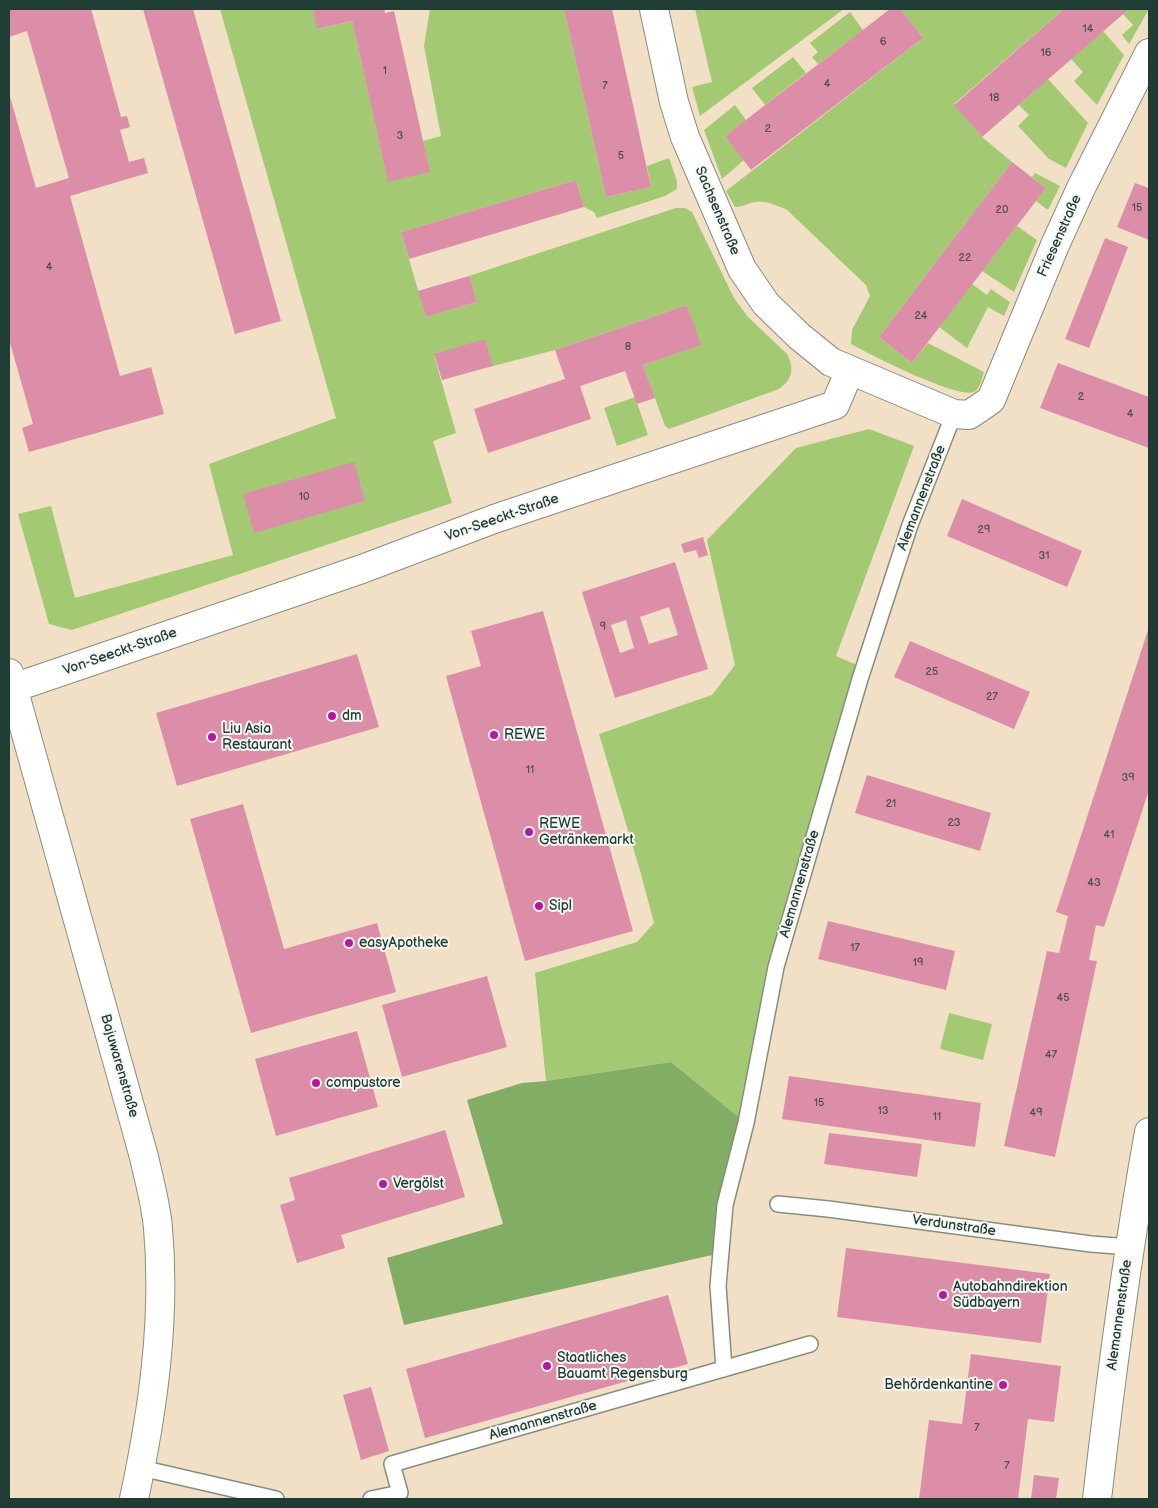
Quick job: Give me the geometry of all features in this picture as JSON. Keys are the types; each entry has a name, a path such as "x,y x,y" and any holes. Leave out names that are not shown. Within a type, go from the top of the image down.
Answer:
{"street":[{"name":"Sachsenstraße","path":"654,9 674,102 685,137 742,269 766,304 799,336 831,362 850,370"},
{"name":"Friesenstraße","path":"962,414 991,400 1065,223 1149,53"},
{"path":"850,370 962,414"},
{"name":"Von-Seeckt-Straße","path":"11,680 362,569 494,519 835,405 850,370"},
{"name":"Bajuwarenstraße","path":"11,680 144,1157 158,1226 161,1287 159,1333 154,1387 134,1499"},
{"name":"Alemannenstraße","path":"1097,1499 1113,1361 1136,1243 1149,1132"}],"lane":[{"name":"Alemannenstraße","path":"724,1369 718,1286 725,1205 746,1123 776,966 860,680 910,525 962,414"},
{"name":"Verdunstraße","path":"778,1204 1092,1244 1136,1243"},
{"name":"Alemannenstraße","path":"371,1499 400,1493 392,1464 810,1344"},
{"path":"141,1468 276,1499"}],"green space":[{"path":"220,9 313,9 318,29 352,21 388,181 423,141 441,136 424,46 430,9 564,9 606,197 651,187 647,166 669,158 677,181 677,189 665,196 597,218 594,212 584,207 576,180 401,232 426,317 477,302 469,276 676,208 685,208 692,212 734,298 748,317 787,354 791,364 791,373 787,382 779,389 669,429 665,426 643,365 700,345 687,305 555,350 493,366 434,355 456,433 433,441 452,503 72,630 49,624 18,514 51,506 75,598 233,555 209,464 336,418"},
{"path":"695,9 844,9 700,116 692,87 712,82"},
{"path":"901,9 1064,9 954,104 982,137 1012,162 879,337 912,363 928,343 984,372 979,386 974,392 950,389 932,383 851,344 852,330 870,296 866,285 787,210 763,202 735,207 726,191 923,38"},
{"path":"1129,9 1149,9 1129,44 1122,35 1133,25 1123,14"},
{"path":"850,12 863,30 818,64 812,57 818,52 810,43"},
{"path":"1103,31 1124,55 1097,105 1074,81 1083,72 1071,59"},
{"path":"793,57 806,73 765,105 752,88"},
{"path":"1048,79 1088,123 1066,168 1049,159 1018,126 1029,115 1019,105"},
{"path":"735,105 746,120 725,136 744,160 722,179 704,130"},
{"path":"1035,173 1060,186 1048,210 1036,201 1046,188 1032,177"},
{"path":"1017,226 1037,240 1014,292 982,271"},
{"path":"972,284 987,295 991,289 1010,302 1004,316 988,307 967,348 939,327"},
{"path":"635,397 648,435 617,446 604,408"},
{"path":"869,429 914,446 836,656 864,668 819,817 746,1123 671,1062 546,1081 535,973 637,942 654,923 599,734 712,695 735,665 707,540 796,448"},
{"path":"949,1013 992,1024 983,1060 940,1049"},
{"path":"671,1062 746,1123 721,1253 404,1325 387,1258 503,1224 467,1100 522,1083"}],"building":[{"path":"9,9 91,9 121,117 127,116 130,127 120,130 129,162 144,158 148,173 70,196 120,376 151,367 164,414 29,452 22,428 33,424 9,339 9,93 36,188 69,178 27,31 9,37"},
{"path":"143,9 193,9 281,321 235,334"},
{"path":"313,9 384,9 385,13 394,11 430,172 388,182 352,21 317,29"},
{"path":"564,9 612,9 651,187 606,197"},
{"path":"890,9 901,9 923,38 751,170 725,136"},
{"path":"1064,9 1129,9 982,137 954,105"},
{"path":"1012,162 1046,188 912,363 879,337"},
{"path":"576,180 584,207 409,259 401,232"},
{"path":"1135,183 1149,188 1149,240 1117,227"},
{"path":"1105,238 1128,247 1089,348 1065,339"},
{"path":"469,276 477,302 426,317 418,291"},
{"path":"687,305 701,345 643,365 655,398 637,404 625,371 580,386 591,419 488,453 474,409 565,379 555,350"},
{"path":"485,339 493,366 442,380 434,354"},
{"path":"1058,363 1149,397 1149,448 1040,408"},
{"path":"354,462 365,501 254,533 243,494"},
{"path":"962,499 1082,551 1067,587 947,536"},
{"path":"703,537 708,555 699,558 696,550 684,553 681,544"},
{"path":"675,562 708,669 615,698 582,592","holes":["669,607 678,635 649,644 640,617","626,620 634,648 620,653 611,625"]},
{"path":"543,611 633,931 525,961 446,676 481,666 471,631"},
{"path":"1149,627 1149,790 1104,927 1096,925 1089,960 1097,961 1055,1157 1004,1146 1047,951 1059,953 1068,916 1056,912"},
{"path":"910,641 1030,692 1014,729 894,677"},
{"path":"357,654 379,727 177,786 156,713"},
{"path":"867,775 991,813 980,851 855,813"},
{"path":"243,804 284,949 377,923 396,992 251,1033 190,819"},
{"path":"828,921 955,951 946,990 818,959"},
{"path":"487,976 507,1047 402,1077 382,1005"},
{"name":"compustore","path":"357,1031 378,1107 276,1136 255,1059"},
{"path":"789,1076 981,1103 975,1147 782,1119"},
{"path":"445,1130 465,1197 341,1235 345,1248 297,1263 280,1205 295,1200 289,1178"},
{"path":"829,1133 922,1144 917,1177 824,1164"},
{"name":"Autobahndirektion Südbayern","path":"846,1248 1050,1274 1041,1343 837,1317"},
{"name":"Staatliches Bauamt Regensburg","path":"668,1295 688,1364 425,1438 406,1369"},
{"path":"971,1354 1061,1366 1054,1422 1028,1419 1018,1499 919,1499 929,1420 962,1424"},
{"path":"371,1387 389,1451 361,1460 343,1395"},
{"path":"1034,1475 1059,1478 1056,1499 1031,1499"}],"place":[{"name":"dm","path":"332,716"},
{"name":"REWE","path":"494,735"},
{"name":"Liu Asia Restaurant","path":"212,737"},
{"name":"REWE Getränkemarkt","path":"529,832"},
{"name":"Sipl","path":"539,906"},
{"name":"easyApotheke","path":"349,943"},
{"name":"compustore","path":"316,1083"},
{"name":"Vergölst","path":"383,1184"},
{"name":"Autobahndirektion Südbayern","path":"943,1295"},
{"name":"Staatliches Bauamt Regensburg","path":"547,1366"},
{"name":"Behördenkantine","path":"1003,1385"}]}
